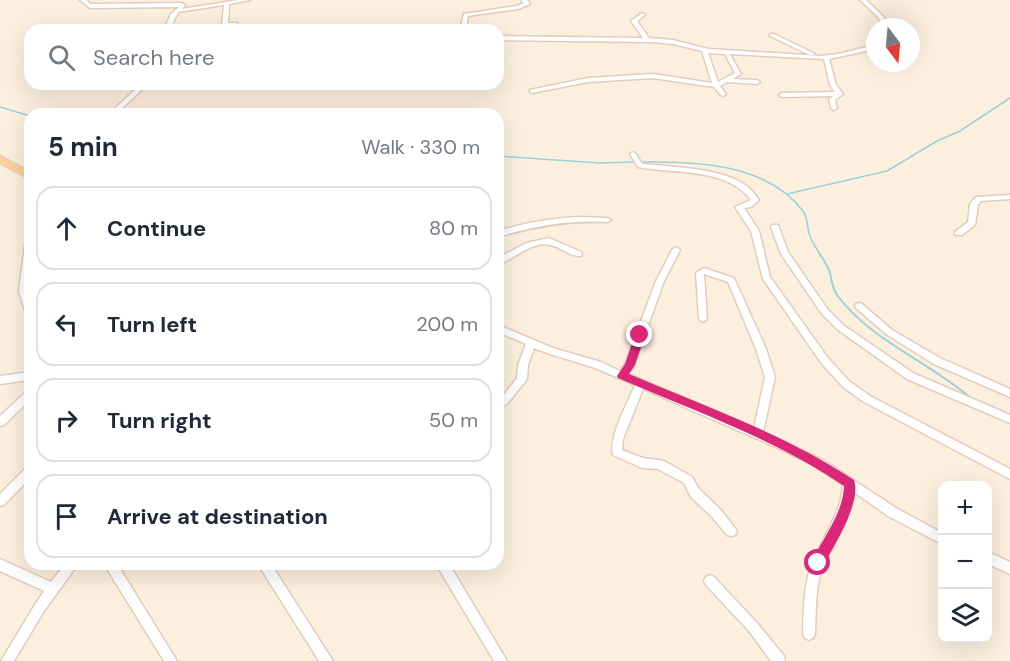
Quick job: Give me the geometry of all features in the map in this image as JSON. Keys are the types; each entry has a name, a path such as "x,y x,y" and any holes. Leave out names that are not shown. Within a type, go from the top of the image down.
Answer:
{"main road":[{"path":"2,162 24,172"}],"street":[{"path":"83,0 90,6 182,5 247,0"},
{"path":"464,24 466,15 518,8 527,4 524,0"},
{"path":"863,0 881,18"},
{"path":"227,3 225,24 235,24"},
{"path":"170,24 182,5"},
{"path":"642,15 634,21 647,41"},
{"path":"772,35 782,38 791,46 824,58"},
{"path":"504,38 673,42 704,50 824,58 866,49"},
{"path":"704,50 716,85 723,94"},
{"path":"532,91 588,80 654,76 716,85 738,74 727,52"},
{"path":"824,58 833,85 840,94"},
{"path":"726,80 757,82"},
{"path":"119,108 138,90"},
{"path":"782,95 802,97 840,94"},
{"path":"834,108 832,99 840,94"},
{"path":"633,154 640,166 689,170 713,175 737,184 752,194 754,200 748,206 739,207 755,231 766,277 832,369 846,384 867,399 1010,474"},
{"path":"959,233 972,223 974,204 979,199 1010,197"},
{"path":"504,232 572,218 607,220"},
{"path":"775,227 784,252 825,312 840,327 910,376 1010,419"},
{"path":"504,259 529,245 549,241 578,254"},
{"path":"622,376 629,365 660,280 676,250"},
{"path":"703,319 700,273 704,271 731,280 762,349 770,376 758,435"},
{"path":"858,306 889,332 937,361 1010,393"},
{"path":"504,331 531,343 598,365 819,463 892,512 938,537"},
{"path":"504,401 522,379 525,359 531,343"},
{"path":"0,380 24,377"},
{"path":"640,384 618,439 617,452 642,463 660,464 688,480 695,493 731,531"},
{"path":"0,422 24,400"},
{"path":"0,501 24,483"},
{"path":"809,634 812,583 818,563 836,529 849,496 849,484"},
{"path":"992,560 1010,568"},
{"path":"0,565 53,589"},
{"path":"7,661 39,606 67,570"},
{"path":"114,570 171,661"},
{"path":"268,570 327,661"},
{"path":"446,570 501,661"},
{"path":"710,580 753,627 779,661"}],"waterway":[{"path":"787,194 887,171 937,141 960,131 1010,98"},
{"path":"0,107 24,114"},
{"path":"504,156 600,163 634,162"},
{"path":"643,162 686,163 730,168 770,183 788,195 803,211 811,239 820,254"},
{"path":"819,253 829,270 835,292 851,311 884,338 972,399"}],"route":[{"path":"640,335 629,365 622,376 773,441 819,463 849,484 849,496 836,529 818,563"}]}
